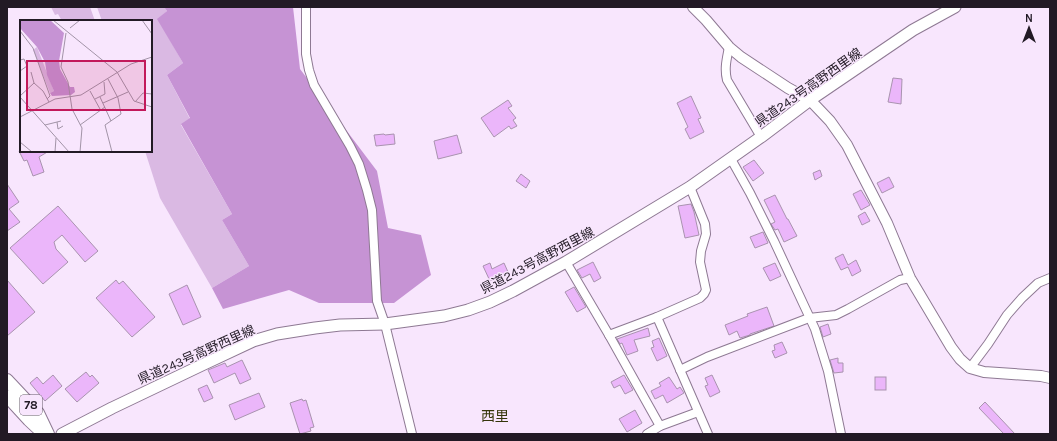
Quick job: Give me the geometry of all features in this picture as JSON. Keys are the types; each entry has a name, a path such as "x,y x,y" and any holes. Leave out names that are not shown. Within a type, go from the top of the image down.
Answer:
{"main road":[{"name":"県道243号高野西里線","path":"62,434 112,408 253,341 277,334 315,328 340,325 385,324 444,316 468,310 490,302 566,262 690,187 731,159 810,100 913,30 956,7"},
{"name":"78","path":"7,380 38,413 48,434"},
{"name":"78","path":"7,396 44,434"}],"street":[{"path":"306,7 306,54 309,70 314,85 359,164 372,210 377,301 385,324 412,434"},
{"path":"693,7 740,57 788,88 810,100 830,120 847,145 887,223 910,278 951,347 960,359 970,368 984,372 1050,378"},
{"path":"729,47 725,72 727,80 761,137"},
{"path":"731,159 774,241 815,329 828,371 841,434"},
{"path":"609,335 657,318 700,298 704,294 706,290 700,262 701,251 706,234 705,224 690,187"},
{"path":"566,262 660,426"},
{"path":"680,370 707,357 809,318 836,315 900,280 910,278"},
{"path":"970,368 1007,315 1022,298 1038,283 1050,278"},
{"path":"657,318 708,434"},
{"path":"647,434 660,426 698,412"}],"shaded area":[{"path":"51,7 90,7 95,20 61,20 58,14 55,15"},
{"path":"97,7 164,7 167,11 158,19 183,63 167,75 190,119 181,125 232,214 222,220 249,266 212,288 160,198 145,152 152,152 152,20 102,20"},
{"path":"164,7 293,7 300,69 377,171 388,228 421,235 431,275 394,303 319,303 289,290 223,309 212,288 249,266 222,220 232,214 181,124 190,118 167,75 183,63 157,19 167,11"}],"building":[{"path":"893,78 902,79 901,104 888,102"},
{"path":"691,96 701,118 698,119 704,132 690,139 685,129 688,127 677,103"},
{"path":"508,100 512,106 508,108 516,118 513,120 517,126 511,129 509,126 494,137 481,118"},
{"path":"394,134 395,144 376,146 374,135"},
{"path":"457,135 462,153 438,159 434,141"},
{"path":"19,151 47,152 39,157 44,172 33,176 27,160 24,161"},
{"path":"754,160 764,173 753,181 743,167"},
{"path":"820,170 822,176 815,180 813,173"},
{"path":"521,174 530,181 526,188 516,181"},
{"path":"889,177 894,187 882,193 877,183"},
{"path":"7,184 19,202 9,209 20,222 7,231"},
{"path":"861,190 870,205 861,210 853,194"},
{"path":"775,195 797,236 784,242 778,229 775,230 771,224 775,222 764,200"},
{"path":"691,204 699,235 685,238 678,206"},
{"path":"58,206 98,251 85,262 62,235 54,242 56,249 68,262 43,284 10,248"},
{"path":"865,212 870,221 862,225 858,216"},
{"path":"763,232 768,243 755,248 750,237"},
{"path":"843,254 848,265 856,260 861,271 852,276 848,267 841,270 835,258"},
{"path":"593,262 601,278 594,282 590,274 582,278 577,270"},
{"path":"490,263 492,269 504,263 508,272 490,281 483,266"},
{"path":"775,263 781,276 770,281 763,268"},
{"path":"7,280 35,312 7,336"},
{"path":"116,280 119,284 123,281 155,317 132,337 96,298"},
{"path":"187,285 201,317 183,325 169,294"},
{"path":"574,287 586,307 577,312 565,292"},
{"path":"767,307 774,326 740,338 737,331 729,335 725,325 748,316 747,314"},
{"path":"828,324 831,334 823,337 820,327"},
{"path":"648,328 650,336 634,340 638,351 627,355 622,343 620,344 617,339"},
{"path":"659,338 667,356 657,361 651,348 654,347 652,341"},
{"path":"782,342 787,353 775,358 772,351 775,350 774,345"},
{"path":"838,358 838,363 843,363 843,372 834,373 830,360"},
{"path":"242,360 251,379 240,384 235,373 214,383 208,370 225,363 227,367"},
{"path":"86,372 90,377 92,375 99,383 77,402 65,389"},
{"path":"53,375 62,386 45,401 30,383 37,377 43,384"},
{"path":"624,375 633,390 625,394 620,385 614,388 611,382"},
{"path":"712,375 720,392 710,397 705,386 708,385 705,378"},
{"path":"669,377 677,389 680,387 684,393 667,403 663,395 655,399 651,391 661,386 659,383"},
{"path":"875,377 886,377 886,390 875,390"},
{"path":"207,385 213,398 204,402 198,389"},
{"path":"259,393 265,407 235,420 229,405"},
{"path":"302,399 303,401 306,400 314,427 310,428 311,431 300,434 290,403"},
{"path":"985,402 1015,434 1004,434 979,408"},
{"path":"635,410 642,423 627,432 619,419"}],"district":[{"name":"西里","path":"495,416"}]}
